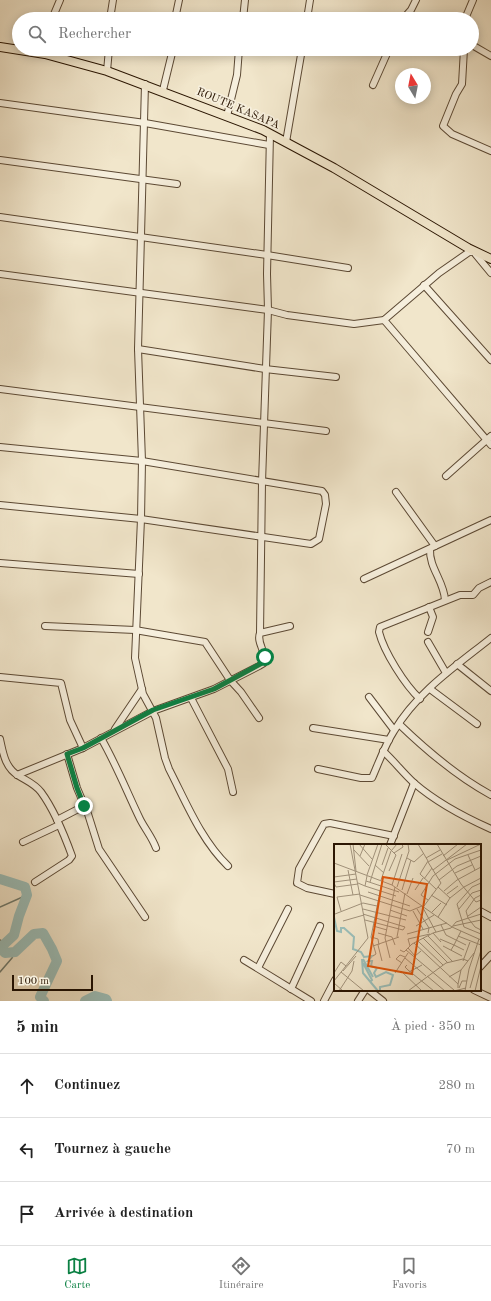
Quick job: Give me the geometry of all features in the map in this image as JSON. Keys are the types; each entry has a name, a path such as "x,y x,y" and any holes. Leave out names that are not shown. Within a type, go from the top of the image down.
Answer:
{"main road":[{"name":"ROUTE KASAPA","path":"0,47 12,48"},
{"name":"ROUTE KASAPA","path":"58,56 163,90 270,134 334,168 472,250 490,257"}],"street":[{"path":"55,12 60,0"},
{"path":"111,12 113,0"},
{"path":"176,12 179,0"},
{"path":"244,12 245,0"},
{"path":"308,12 310,0"},
{"path":"409,12 416,0"},
{"path":"468,12 473,0"},
{"path":"479,49 491,56"},
{"path":"107,71 108,56"},
{"path":"163,90 171,56"},
{"path":"227,116 238,75 239,56"},
{"path":"286,142 301,56"},
{"path":"373,85 386,56"},
{"path":"464,56 462,84 456,94 443,126 452,134 491,151"},
{"path":"144,84 145,123 140,237 138,349 142,461 135,658 142,689 153,710 161,734 164,758 208,840 219,857 228,866"},
{"path":"0,103 145,123 269,145"},
{"path":"17,775 83,748 153,710 214,689 264,662 265,657 259,639 265,369 268,310 267,254 270,134"},
{"path":"0,160 177,184"},
{"path":"0,217 267,254 348,268"},
{"path":"0,274 268,310 287,315 354,324 384,320 424,285 472,250 491,273"},
{"path":"424,285 491,360"},
{"path":"384,320 490,440 446,476"},
{"path":"138,349 265,369 336,377"},
{"path":"0,389 326,431"},
{"path":"0,447 142,461 322,491 325,494 326,504 319,539 311,544 141,519 0,505"},
{"path":"396,492 433,547 430,562 443,586 445,600"},
{"path":"364,580 491,520"},
{"path":"0,563 139,574"},
{"path":"420,699 405,682 379,632 380,627 461,594 473,595 479,588 491,582"},
{"path":"428,632 433,617 429,607"},
{"path":"45,626 135,630 205,642 230,680 239,689 260,718"},
{"path":"260,632 290,626"},
{"path":"318,769 370,779 372,778 383,751 394,730 420,699 446,673 491,638"},
{"path":"428,642 446,673"},
{"path":"457,664 491,691"},
{"path":"0,677 48,680 61,683 70,720 83,748"},
{"path":"114,731 124,713 142,689"},
{"path":"430,689 477,724"},
{"path":"369,697 394,730"},
{"path":"191,698 228,769 233,792"},
{"path":"399,724 445,766 470,784 491,795"},
{"path":"313,728 389,740"},
{"path":"101,738 115,763 141,820 156,848"},
{"path":"0,739 4,758 8,766 17,775 36,787 58,822 72,856 35,882"},
{"path":"383,751 414,783 444,804 491,829"},
{"path":"67,754 77,788 99,849 145,917"},
{"path":"0,765 8,766"},
{"path":"390,844 414,783"},
{"path":"23,842 84,806"},
{"path":"334,894 307,888 297,883 296,880 299,869 324,824 330,823 394,836"},
{"path":"258,968 288,909"},
{"path":"481,912 491,917"},
{"path":"291,989 320,926"},
{"path":"481,967 491,955"},
{"path":"244,960 311,1001"},
{"path":"324,1001 334,982"},
{"path":"358,1001 364,991"},
{"path":"370,991 383,1001"},
{"path":"476,991 491,998"}],"waterway":[{"path":"0,879 25,887 27,895 14,935 0,948 5,953 15,952 34,934 43,933 57,961 40,997 44,1001"},
{"path":"0,907 27,895"},
{"path":"0,940 5,943"},
{"path":"0,972 15,952"},
{"path":"85,1001 95,996 106,999 107,1001"}],"route":[{"path":"84,806 67,754 83,748 153,710 214,689 259,666 264,662 265,657"}]}
